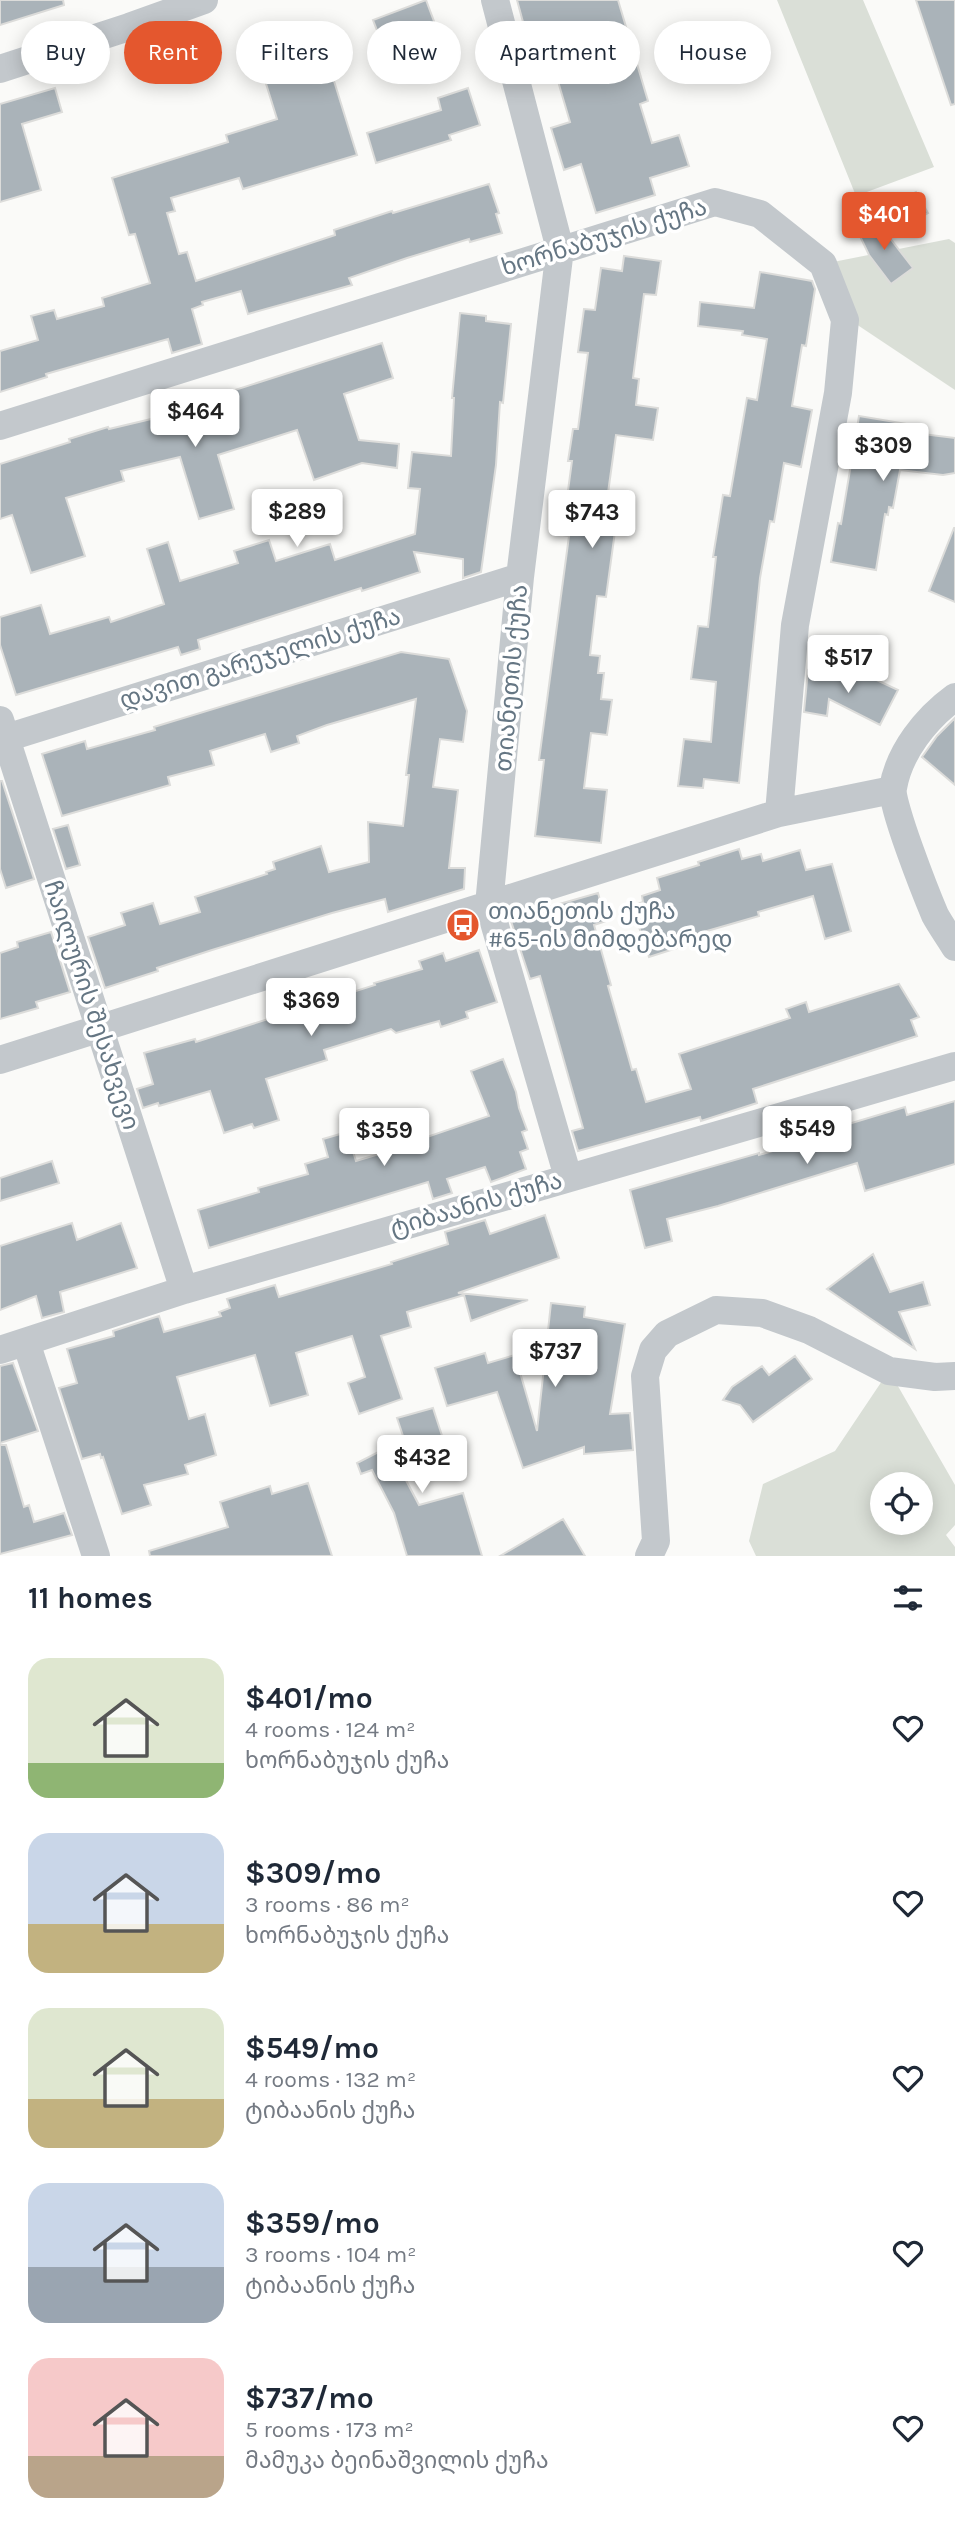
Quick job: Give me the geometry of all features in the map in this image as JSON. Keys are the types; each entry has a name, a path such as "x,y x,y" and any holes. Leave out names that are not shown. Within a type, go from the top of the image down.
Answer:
{"street":[{"name":"თიანეთის ქუჩა","path":"495,0 560,249 520,577 489,905 568,1177"},
{"path":"0,69 130,27 190,2"},
{"name":"ხორნაბუჯის ქუჩა","path":"0,426 715,202 760,214 823,264 845,320 838,393 795,625 779,813"},
{"name":"დავით გარეჯელის ქუჩა","path":"2,733 520,577"},
{"path":"955,697 943,706 908,745 892,790 904,832 936,917 955,947"},
{"name":"ჩაილურის შესახვევი","path":"2,733 184,1290"},
{"path":"0,1060 779,813 892,790"},
{"name":"ტიბაანის ქუჩა","path":"13,1346 184,1290 955,1066"},
{"path":"649,1556 656,1541 645,1376 653,1350 667,1334 716,1310 762,1313 809,1330 889,1371 935,1377 955,1376"},
{"path":"13,1346 96,1556"}],"shaded area":[{"path":"777,0 863,0 934,167 856,196"},
{"path":"949,239 955,243 955,390 850,320 823,264"},
{"path":"884,1378 895,1381 955,1485 955,1525 946,1535 955,1547 955,1556 756,1556 749,1541 763,1484 835,1451"}],"building":[{"path":"0,0 63,0 64,5 0,25"},
{"path":"426,0 434,21 373,21"},
{"path":"517,0 618,0 624,21 523,21"},
{"path":"916,0 955,0 955,104 951,105"},
{"path":"640,74 648,101 640,104 652,143 679,135 689,166 650,178 655,195 596,213 581,164 564,170 551,128 570,122 559,84 640,84"},
{"path":"266,84 335,84 357,155 243,189 239,178 171,198 175,211 167,213 179,254 187,252 196,281 335,235 334,230 489,184 499,213 496,214 502,233 470,242 469,239 407,258 349,278 352,285 248,314 241,291 202,302 203,305 192,309 202,344 172,353 168,339 46,374 47,377 0,392 0,351 38,340 31,316 54,310 57,319 104,306 102,298 150,283 135,234 129,235 112,178 228,142 226,135 277,119"},
{"path":"55,88 62,112 22,124 41,190 0,202 0,104"},
{"path":"468,88 480,125 449,135 451,140 376,163 367,133 441,110 438,98"},
{"path":"916,192 928,213 892,231 881,210"},
{"path":"876,220 913,268 891,284 869,255 857,230"},
{"path":"624,256 661,261 656,295 644,294 633,378 639,379 636,405 658,408 653,440 616,435 608,493 620,495 606,597 597,596 590,655 600,656 598,673 604,673 601,699 612,700 607,735 591,733 584,788 607,790 601,843 535,836 544,760 539,760 569,536 562,535 572,461 568,461 573,429 578,429 588,353 578,352 584,309 595,310 601,268 622,271"},
{"path":"760,272 812,281 815,289 806,346 802,345 792,406 812,410 801,467 784,463 774,522 770,521 760,578 739,783 704,779 703,788 678,786 684,739 711,742 716,682 691,679 698,626 708,627 716,557 713,557 723,495 730,496 747,398 757,400 767,339 742,335 743,331 698,326 700,302 754,308"},
{"path":"460,313 486,316 486,321 511,324 481,572 463,578 463,559 414,552 420,572 198,640 200,649 181,655 178,647 16,695 0,645 0,617 41,605 50,634 109,617 111,622 164,604 147,549 168,542 180,581 238,563 234,551 269,540 276,561 330,544 335,560 415,534 420,489 408,488 412,452 451,456 452,398"},
{"path":"382,343 393,378 344,394 359,440 399,444 397,468 362,463 314,480 297,430 218,455 234,509 199,519 180,457 121,471 124,481 66,498 85,556 31,573 12,515 0,519 0,464 108,427 109,429 189,410 188,405"},
{"path":"859,416 907,424 906,432 955,438 955,473 943,475 900,470 893,508 889,507 888,515 885,514 876,570 831,562 838,523 841,524"},
{"path":"955,528 955,602 929,591"},
{"path":"401,652 449,659 467,711 463,742 440,739 433,787 458,790 449,868 465,868 464,889 388,912 385,899 332,913 157,968 158,971 105,988 88,937 125,925 121,913 153,903 160,924 200,912 195,897 267,874 266,872 275,869 273,862 321,846 329,872 369,862 368,822 403,826 409,775 406,775 416,699 327,725 297,736 299,743 271,752 265,734 210,751 214,765 168,777 170,785 62,816 42,754 85,741 87,749 155,730 154,727"},
{"path":"808,670 862,679 864,674 898,690 880,725 829,699 827,716 804,712"},
{"path":"955,718 955,785 922,757 937,736"},
{"path":"0,781 34,879 6,888 0,869"},
{"path":"68,825 80,865 66,869 53,829"},
{"path":"739,849 742,859 761,854 763,861 800,850 806,870 832,864 851,931 825,939 813,896 758,912 759,916 700,933 702,940 649,957 632,906 643,902 642,896 660,890 657,878"},
{"path":"598,893 606,921 594,925 611,985 608,986 632,1070 636,1069 646,1102 691,1089 679,1054 790,1018 786,1009 806,1002 809,1012 899,984 919,1017 911,1020 917,1036 753,1089 757,1103 701,1121 700,1117 578,1151 572,1131 583,1128 540,976 530,979 510,918"},
{"path":"51,932 70,992 36,1002 38,1008 0,1019 0,953 18,947 17,942"},
{"path":"479,950 497,1002 466,1012 468,1018 441,1027 439,1021 396,1033 391,1029 324,1050 327,1060 266,1079 279,1120 254,1128 252,1124 224,1133 210,1091 143,1108 137,1089 153,1084 144,1053 195,1039 196,1042 375,985 374,983 422,969 419,961 443,953 446,961"},
{"path":"503,1059 527,1130 522,1132 528,1149 520,1152 526,1169 491,1182 485,1167 447,1179 452,1193 433,1199 428,1182 209,1248 198,1210 259,1192 258,1188 308,1174 305,1164 328,1157 323,1139 347,1132 356,1161 416,1143 415,1141 489,1116 471,1071"},
{"path":"955,1101 955,1164 865,1191 857,1163 667,1219 672,1241 645,1248 630,1190 846,1129 845,1125 905,1107 907,1115"},
{"path":"52,1161 59,1183 0,1201 0,1178"},
{"path":"545,1215 559,1258 458,1293 528,1300 471,1321 464,1295 407,1312 411,1327 381,1336 402,1399 359,1414 348,1383 365,1377 352,1336 296,1353 308,1395 270,1406 255,1355 177,1377 189,1419 205,1414 216,1455 185,1465 188,1474 144,1485 151,1505 122,1514 103,1457 101,1458 100,1454 82,1459 59,1388 77,1383 67,1349 114,1336 113,1331 159,1316 164,1332 221,1316 219,1312 230,1308 227,1299 275,1285 279,1297 392,1264 391,1262 448,1244 445,1232 485,1220 490,1234"},
{"path":"72,1223 77,1240 121,1223 137,1268 60,1292 64,1312 42,1318 36,1296 0,1310 0,1246"},
{"path":"873,1254 890,1292 923,1282 930,1305 899,1312 915,1349 827,1289"},
{"path":"551,1303 585,1307 584,1317 625,1324 610,1414 630,1413 633,1450 584,1454 584,1447 523,1468 497,1392 447,1406 435,1368 485,1353 488,1363 515,1355 537,1431"},
{"path":"795,1356 812,1379 753,1422 740,1405 723,1400 732,1387 762,1366 769,1375"},
{"path":"13,1363 38,1431 0,1443 0,1366"},
{"path":"433,1408 446,1448 397,1463 419,1505 463,1493 482,1556 407,1556 394,1513 372,1470 361,1474 357,1463 404,1439 397,1418"},
{"path":"0,1445 6,1445 24,1507 29,1505 34,1522 64,1513 72,1535 0,1554"},
{"path":"308,1483 332,1556 150,1556 149,1551 228,1527 220,1502 270,1486 272,1494"},
{"path":"563,1519 585,1556 500,1556"}],"place":[{"name":"თიანეთის ქუჩა #65-ის მიმდებარედ","path":"463,925"}]}
